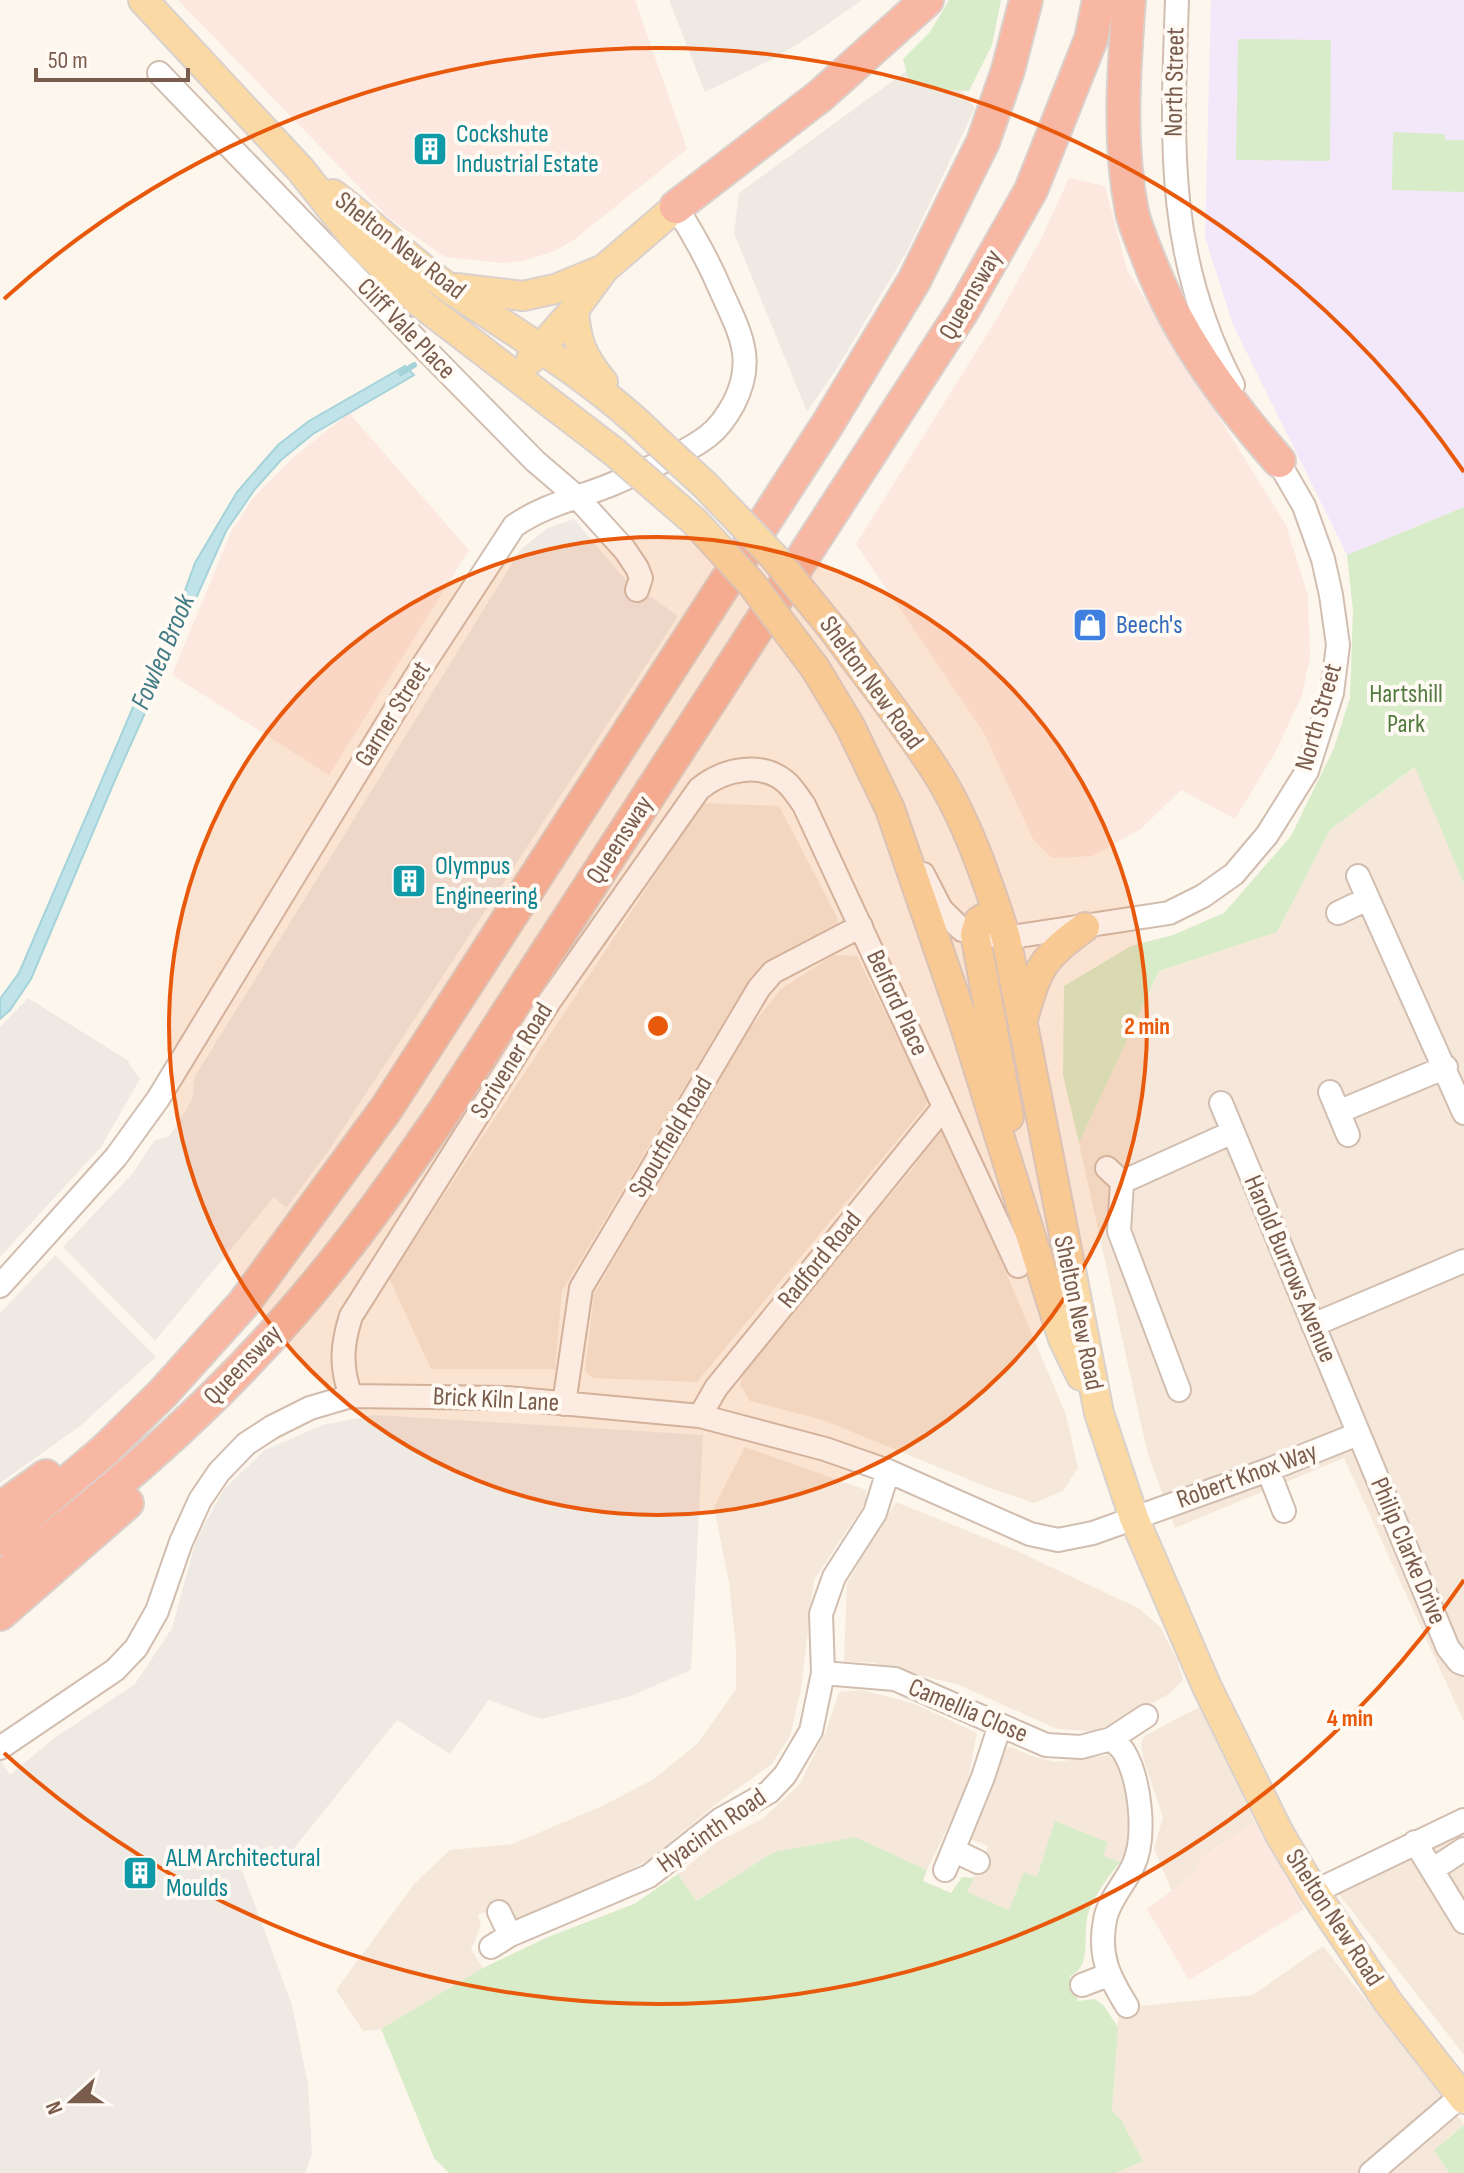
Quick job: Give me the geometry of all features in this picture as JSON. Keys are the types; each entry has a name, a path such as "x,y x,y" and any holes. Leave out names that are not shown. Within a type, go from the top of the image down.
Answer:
{"highway":[{"path":"676,207 820,96 927,0"},
{"name":"Queensway","path":"0,1539 104,1451 163,1393 244,1303 386,1109 827,425 906,294 983,142 1008,70 1026,0"},
{"name":"Queensway","path":"0,1578 140,1466 236,1373 292,1313 378,1207 445,1110 963,310 1031,190 1091,39 1099,0"},
{"path":"1129,0 1122,114 1133,215 1155,277 1198,358 1240,416 1279,461"},
{"path":"0,1509 72,1456 244,1303"},
{"path":"0,1614 143,1488 230,1394 292,1313"}],"main road":[{"name":"Shelton New Road","path":"143,0 300,169 357,241 419,302 613,451 695,522 751,583 815,668 850,726 890,809 964,1023 1063,1339 1099,1413"},
{"name":"Shelton New Road","path":"300,169 366,219 411,261 541,346 629,413 705,485 774,557 835,632 938,774 974,848 1006,938 1099,1413 1134,1518 1207,1687 1279,1833 1314,1892 1388,2002 1463,2098"},
{"path":"518,376 604,269 676,207"},
{"path":"448,287 523,296 555,289 604,269"},
{"path":"574,310 576,333 586,362 629,413"},
{"path":"997,910 979,921 975,934 1025,1216"},
{"path":"1022,1025 1034,978 1054,949 1085,927"}],"street":[{"name":"North Street","path":"890,809 941,909 962,930 1006,938 1169,913 1214,889 1234,874 1267,835 1307,771 1332,693 1338,645 1331,595 1323,559 1304,506 1250,416 1221,362 1201,315 1176,200 1173,135 1177,0"},
{"name":"Cliff Vale Place","path":"159,73 535,461 577,497 625,550 637,568 641,578 637,590"},
{"name":"Garner Street","path":"0,1286 116,1157 158,1099 416,676 514,526 557,503 614,483 709,436 725,421 744,383 746,363 742,339 703,249 676,207"},
{"name":"Belford Place","path":"748,769 766,772 787,782 804,805 1018,1266"},
{"name":"Scrivener Road","path":"351,1396 343,1374 343,1341 351,1316 549,1002 699,789 713,778 748,769"},
{"path":"1358,876 1464,1113"},
{"path":"1338,913 1367,899"},
{"name":"Spoutfield Road","path":"564,1404 581,1288 759,988 773,972 861,926"},
{"path":"1348,1135 1334,1102 1446,1067"},
{"name":"Harold Burrows Avenue","path":"1221,1103 1358,1434"},
{"name":"Radford Road","path":"700,1416 716,1388 944,1107"},
{"path":"1179,1390 1119,1231 1115,1175 1233,1132"},
{"path":"1313,1325 1464,1261"},
{"name":"Brick Kiln Lane","path":"0,1748 115,1670 136,1648 157,1611 181,1542 200,1500 246,1444 310,1408 351,1396 507,1398 700,1416 825,1449 888,1471 1030,1534 1058,1540 1077,1538 1134,1518"},
{"name":"Robert Knox Way","path":"1134,1518 1358,1434"},
{"name":"Philip Clarke Drive","path":"1358,1434 1448,1648 1464,1664"},
{"path":"1268,1470 1284,1511"},
{"name":"Hyacinth Road","path":"499,1912 501,1941 649,1876 721,1819 769,1792 785,1775 811,1731 823,1673 821,1614 834,1577 875,1513 888,1471"},
{"name":"Camellia Close","path":"823,1673 895,1679 1046,1745 1081,1747 1111,1739 1146,1716"},
{"path":"978,1862 949,1860 983,1777 1000,1725"},
{"path":"1111,1739 1124,1752 1139,1795 1139,1839 1135,1862 1105,1917 1103,1956 1108,1975 1127,2006"},
{"path":"1314,1892 1464,1820"},
{"path":"1415,1842 1464,1922"},
{"path":"1432,1870 1464,1849"},
{"path":"1082,1985 1108,1975"},
{"path":"1371,2173 1463,2098"}],"shaded area":[{"path":"178,0 635,0 687,149 575,239 555,251 523,261 502,263 445,257 390,219"},
{"path":"669,0 862,0 773,59 705,92"},
{"path":"1211,0 1464,0 1464,507 1347,555 1233,325 1205,237"},
{"path":"931,53 975,108 907,251 807,412 734,233 739,193"},
{"path":"1069,178 1105,186 1127,270 1286,525 1308,596 1310,657 1302,695 1276,751 1235,819 1181,790 1141,829 1092,856 1052,858 1033,839 984,733 856,544 996,320 1041,239"},
{"path":"349,413 469,550 329,775 172,675 231,532 254,497 295,456"},
{"path":"574,519 624,578 678,616 327,1153 286,1208 274,1197 155,1341 63,1247 133,1173 154,1141 169,1136 184,1114 193,1097 194,1078 521,549 548,528"},
{"path":"1416,767 1464,884 1464,1722 1344,1458 1175,1528 1147,1451 1079,1143 1159,971 1277,932 1330,830"},
{"path":"703,803 779,806 838,923 787,950 751,976 562,1291 555,1369 431,1369 389,1278"},
{"path":"834,955 857,956 929,1102 697,1382 592,1378 585,1370 594,1294 742,1038 781,989"},
{"path":"28,998 127,1060 140,1079 101,1147 0,1257 0,1027"},
{"path":"943,1123 1066,1415 1078,1468 1063,1491 1034,1503 823,1420 750,1401 740,1384 748,1361 910,1172"},
{"path":"55,1255 156,1357 80,1426 0,1483 0,1313"},
{"path":"375,1415 703,1435 691,1670 631,1696 541,1719 489,1700 450,1754 397,1720 283,1862 271,1845 238,1860 292,2005 308,2084 312,2154 305,2173 0,2173 0,1759 10,1775 53,1739 135,1684 172,1628 196,1540 224,1489 265,1450 322,1425"},
{"path":"745,1447 866,1490 866,1502 814,1580 801,1690 790,1736 772,1764 720,1801 648,1860 583,1894 514,1919 507,1902 478,1915 481,1926 471,1949 483,1968 381,2029 363,2031 336,1990 415,1883 450,1850 512,1844 600,1807 654,1779 698,1743 736,1689 736,1648 729,1583 714,1507"},
{"path":"896,1502 1015,1550 1140,1609 1160,1627 1177,1659 1183,1680 1169,1694 1098,1732 1057,1729 959,1685 874,1663 844,1661 847,1583"},
{"path":"862,1690 915,1704 977,1733 966,1789 927,1870 855,1837 774,1852 695,1901 678,1874 717,1842 762,1819 799,1785 826,1731 839,1692"},
{"path":"1201,1706 1255,1822 1202,1857 1193,1876 1172,1891 1154,1849 1163,1817 1141,1744 1144,1736"},
{"path":"1011,1747 1055,1762 1108,1755 1121,1770 1132,1813 1130,1840 1120,1862 1104,1856 1037,1878 1024,1873 1009,1911 967,1892 988,1846 968,1838 1001,1751"},
{"path":"1255,1822 1304,1909 1189,1980 1147,1909 1192,1876 1202,1857"},
{"path":"1464,1830 1464,2055 1338,1893 1397,1859"},
{"path":"1323,1946 1464,2124 1434,2150 1449,2173 1116,2173 1143,2161 1112,2111 1119,2008 1253,1995"}],"green space":[{"path":"949,0 1001,0 992,45 969,91 928,89 909,81 903,59 930,32"},
{"path":"1238,39 1331,40 1330,161 1236,160"},
{"path":"1393,132 1445,134 1445,140 1464,140 1464,192 1392,190"},
{"name":"Hartshill Park","path":"1464,507 1464,884 1415,767 1330,830 1277,932 1159,971 1079,1143 1063,1075 1064,986 1131,946 1173,935 1224,913 1291,836 1334,748 1350,698 1353,611 1347,555"},
{"path":"1055,1821 1107,1842 1104,1856 1120,1862 1089,1911 1082,1965 1070,1976 1078,2001 1095,1999 1104,2006 1118,2027 1112,2111 1121,2120 1143,2161 1116,2173 449,2173 434,2158 381,2029 483,1968 548,1937 634,1904 678,1874 696,1901 774,1852 855,1837 927,1870 923,1881 951,1893 962,1877 974,1878 967,1892 1009,1910 1024,1872 1037,1877"},
{"path":"1464,2125 1464,2173 1449,2173 1434,2150"}],"water":[{"path":"405,366 414,375 313,434 281,460 255,489 226,531 115,780 31,979 0,1019 0,999 19,973 143,684 176,615 195,563 237,492 278,445 309,421"}],"waterway":[{"name":"Fowlea Brook","path":"401,373 414,365"}],"place":[{"name":"Cockshute Industrial Estate","path":"430,149"},
{"name":"Beech's","path":"1090,625"},
{"name":"Olympus Engineering","path":"409,881"},
{"name":"ALM Architectural Moulds","path":"140,1873"}]}
